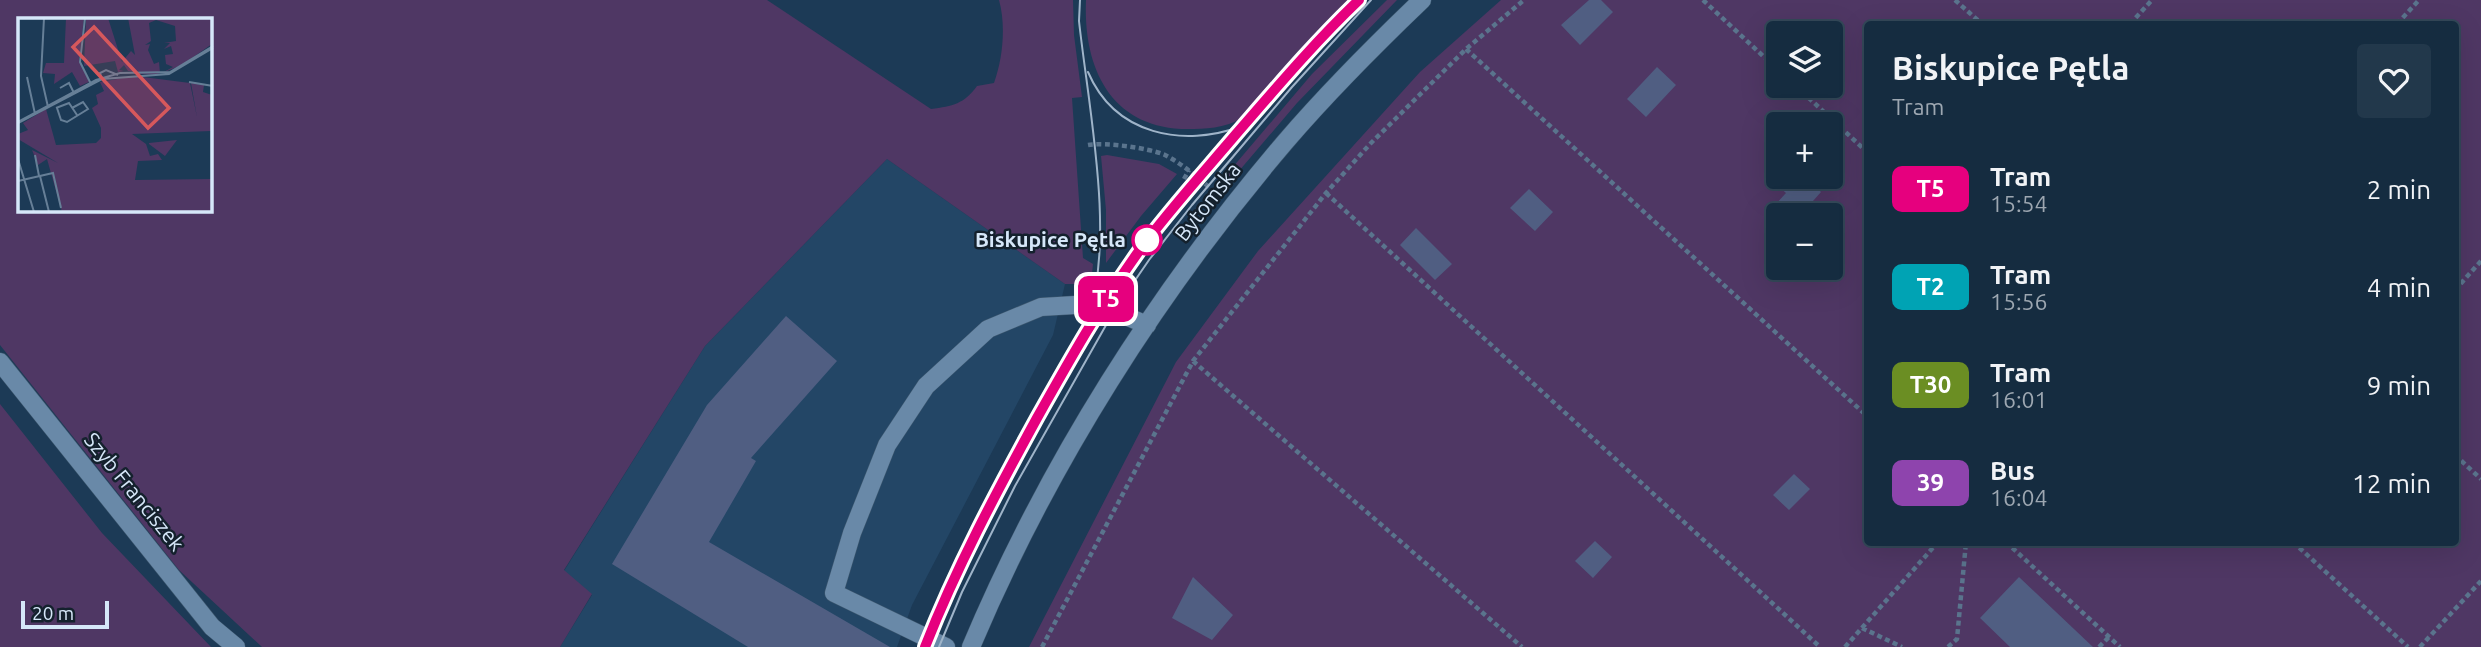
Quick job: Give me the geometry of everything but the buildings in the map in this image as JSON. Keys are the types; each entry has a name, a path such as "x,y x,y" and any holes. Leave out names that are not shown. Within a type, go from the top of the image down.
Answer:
{"street":[{"name":"Bytomska","path":"971,647 1029,524 1076,440 1147,325 1212,233 1286,141 1379,41 1422,0"},
{"path":"946,647 834,593 852,533 887,445 926,386 988,329 1041,307 1093,304 1147,325"},
{"name":"Szyb Franciszek","path":"0,362 212,627 236,647"}],"path":[{"path":"1042,647 1193,361 1326,193 1370,144 1465,49 1524,0"},
{"path":"1703,0 1766,58"},
{"path":"1955,0 1979,21"},
{"path":"2133,21 2152,0"},
{"path":"2400,21 2419,0"},
{"path":"1465,49 1864,413"},
{"path":"1809,98 1864,149"},
{"path":"1088,145 1103,143 1164,155 1189,170 1216,192"},
{"path":"1184,179 1189,170"},
{"path":"1326,193 1820,647"},
{"path":"2459,286 2481,261"},
{"path":"1193,361 1521,647"},
{"path":"2459,459 2481,479"},
{"path":"1845,647 1934,546"},
{"path":"1948,647 1957,639 1966,546"},
{"path":"2010,546 2120,647"},
{"path":"2297,546 2408,647"},
{"path":"2420,647 2481,581"},
{"path":"1862,628 1902,647"},
{"path":"2099,647 2109,637"}],"shaded area":[{"path":"0,0 767,0 931,109 957,103 977,86 994,83 1002,42 999,0 1073,0 1074,35 1082,97 1072,98 1083,258 1093,264 1091,284 1065,284 887,159 705,346 564,570 592,594 560,647 262,647 179,570 0,345"},
{"path":"1086,0 1349,0 1302,48 1240,119 1222,126 1188,129 1161,126 1139,118 1121,106 1107,90 1090,49"},
{"path":"1387,0 1397,0 1297,103 1227,185 1221,181 1312,74"},
{"path":"1501,0 2481,0 2481,647 1029,647 1176,362 1258,251 1420,72"},
{"path":"1101,156 1159,164 1177,174 1106,263 1106,210"},
{"path":"887,159 1065,284 1053,335 912,605 897,647 560,647 592,595 564,571 705,346"},
{"path":"0,404 102,533 211,647 0,647"}],"tram line":[{"path":"1080,0 1079,21 1100,211 1096,285 1088,317"},
{"path":"925,647 965,556 1010,467 1076,348 1126,270 1173,207 1264,101 1359,0"},
{"name":"T5","path":"925,647 950,586 1002,480 1079,343 1122,276 1161,223 1305,53 1359,0"},
{"path":"939,647 962,592 1015,486 1114,311 1192,205 1292,87 1371,0"},
{"path":"1088,72 1100,93 1115,110 1133,123 1153,131 1197,136 1242,126"}],"place":[{"name":"Biskupice Pętla","path":"1147,240"}]}
